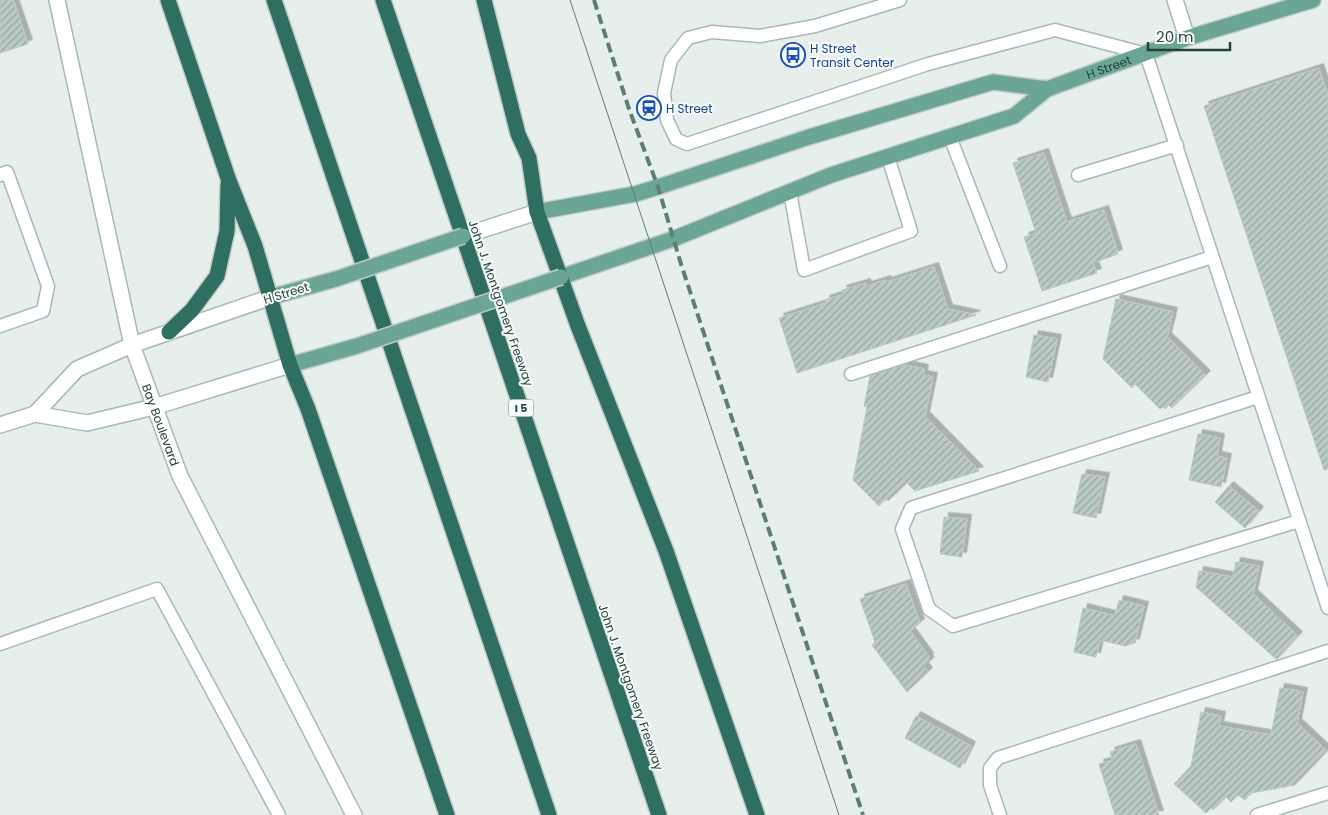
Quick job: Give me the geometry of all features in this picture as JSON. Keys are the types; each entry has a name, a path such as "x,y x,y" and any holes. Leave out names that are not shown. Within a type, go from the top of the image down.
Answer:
{"highway":[{"path":"168,0 228,178 256,246 290,365 308,410 448,815"},
{"path":"274,0 549,815"},
{"name":"John J. Montgomery Freeway","path":"383,0 658,815"},
{"path":"484,0 518,134 529,158 535,213 666,550 757,815"},
{"path":"168,332 192,310 217,276 227,231 228,178"}],"main road":[{"name":"H Street","path":"290,365 357,346 673,239 831,175 1014,116 1047,89 1188,38 1313,0"},
{"name":"H Street","path":"535,213 635,194 808,138 993,82 1047,89"},
{"name":"H Street","path":"271,297 336,279 463,236"}],"street":[{"name":"Bay Boulevard","path":"58,0 132,345 154,407 180,476 354,815"},
{"path":"1175,0 1188,38"},
{"name":"H Street","path":"463,236 535,213"},
{"name":"H Street","path":"35,414 77,369 132,345 271,297"},
{"name":"H Street","path":"0,425 35,414 87,423 154,407 290,365"}],"lane":[{"path":"900,0 815,26 760,36 712,32 688,38 671,60 664,93 667,120 676,139 687,144 928,64 1055,30 1146,54 1328,608"},
{"path":"950,137 1000,266"},
{"path":"1078,175 1177,145"},
{"path":"790,192 804,270 911,232 888,157"},
{"path":"0,175 7,172 48,286 43,311 0,326"},
{"path":"851,374 1212,257"},
{"path":"1258,397 911,508 902,529 929,609 953,626 1300,521"},
{"path":"0,644 157,589 279,815"},
{"path":"1000,815 990,785 990,768 998,758 1328,650"},
{"path":"1257,815 1328,793"}],"building":[{"path":"0,0 13,0 28,44 0,53"},
{"path":"1319,68 1328,95 1328,469 1324,470 1204,106"},
{"path":"1044,153 1067,222 1104,210 1118,254 1093,263 1097,273 1042,291 1024,237 1036,233 1013,163"},
{"path":"934,267 948,309 976,315 797,373 779,318 826,303 825,300 844,294 842,290 866,283 867,286 886,280 887,282"},
{"path":"1116,299 1173,312 1167,337 1206,375 1172,408 1169,405 1165,409 1163,407 1160,409 1135,384 1132,388 1103,359"},
{"path":"1034,335 1057,339 1048,382 1026,377"},
{"path":"905,365 924,369 923,375 933,377 925,416 979,471 915,491 907,483 888,501 886,499 879,506 853,480 867,407 864,406 870,376"},
{"path":"1198,434 1220,438 1217,456 1227,458 1221,487 1189,480"},
{"path":"1082,474 1105,477 1096,518 1073,513"},
{"path":"1229,486 1259,511 1245,528 1215,502"},
{"path":"944,517 967,519 962,557 940,554"},
{"path":"1236,562 1259,566 1253,594 1298,636 1277,659 1196,587 1199,571 1233,577"},
{"path":"906,584 920,623 910,631 930,661 924,667 928,672 907,692 872,645 875,642 860,599"},
{"path":"1119,600 1144,606 1135,643 1125,646 1100,640 1096,657 1074,652 1083,608 1115,616"},
{"path":"1280,688 1303,692 1297,723 1327,751 1295,785 1251,793 1245,800 1238,795 1231,802 1226,797 1213,810 1211,808 1206,813 1174,784 1191,766 1201,712 1221,716 1219,726 1271,735"},
{"path":"916,716 971,746 960,768 905,738"},
{"path":"1136,744 1159,815 1115,815 1099,764 1113,760 1110,752"}],"tram line":[{"path":"570,0 839,815"}],"railway":[{"path":"594,0 629,109 658,187 681,264 863,815"}],"place":[{"name":"H Street Transit Center","path":"793,55"},
{"name":"H Street","path":"649,108"}]}
